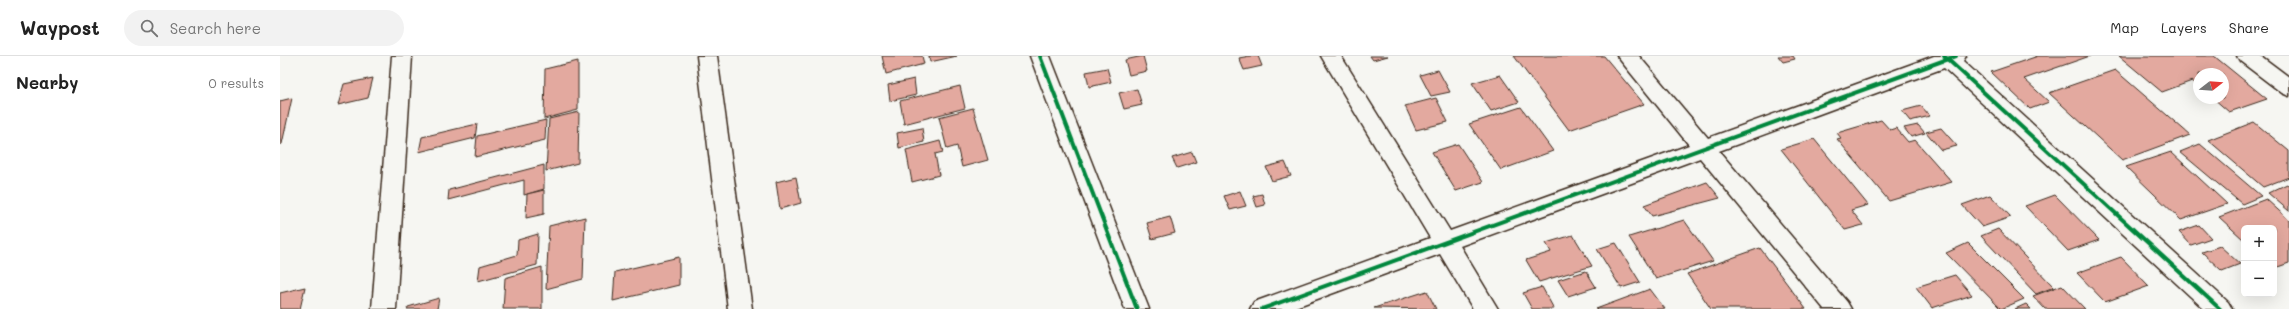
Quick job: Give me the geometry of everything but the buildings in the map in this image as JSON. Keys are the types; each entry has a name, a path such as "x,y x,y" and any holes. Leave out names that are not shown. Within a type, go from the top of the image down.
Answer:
{"street":[{"path":"384,309 402,56"},
{"path":"707,56 740,309"},
{"path":"1040,56 1136,309"},
{"path":"1331,56 1486,309"},
{"path":"1627,56 1839,309"},
{"path":"2247,56 2289,88"},
{"path":"1262,309 1949,57 2220,309"}],"cycle path":[{"path":"1040,56 1137,309"},
{"path":"1944,56 2220,309"},
{"path":"1262,309 1956,56"}]}
